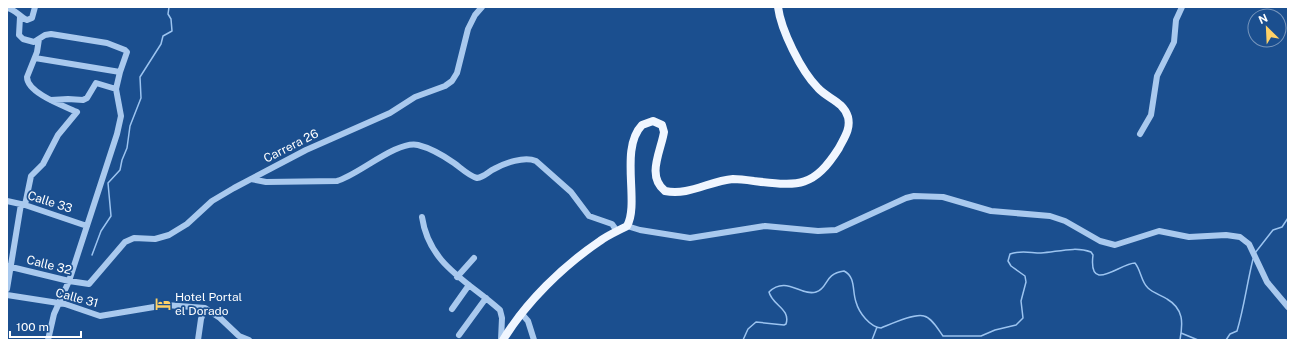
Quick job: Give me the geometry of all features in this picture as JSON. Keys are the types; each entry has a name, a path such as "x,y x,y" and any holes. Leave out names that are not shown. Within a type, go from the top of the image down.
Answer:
{"main road":[{"path":"502,340 521,313 542,290 588,249 627,226 631,211 630,178 633,148 639,128 647,123 658,123 664,132 655,166 655,174 661,188 672,193 690,191 716,182 734,179 785,185 797,184 815,177 836,152 849,128 846,113 838,102 817,88 806,73 784,32 778,7"}],"street":[{"path":"7,8 13,9 20,17 30,20 35,7"},
{"name":"Carrera 26","path":"86,284 89,284 125,242 139,238 155,239 178,230 212,201 251,179 306,150 390,113 415,96 445,86 452,81 457,73 468,29 475,15 482,7"},
{"path":"1140,134 1150,114 1157,76 1174,42 1176,20 1182,7"},
{"path":"20,17 19,35 21,38 34,42 46,34 113,44 127,52 116,89 121,116 117,134 69,281 60,304 54,314 48,340"},
{"path":"7,289 9,266 31,176 43,164 58,135 77,112 50,100 30,87 27,82 27,77 35,58 39,39"},
{"path":"35,58 120,72"},
{"path":"50,100 83,100 87,98 96,83 116,89"},
{"path":"251,179 273,182 337,181 350,176 382,156 412,145 418,145 445,157 477,178 498,168 527,158 536,161 572,192 589,216 612,224 617,231"},
{"path":"627,226 640,230 690,238 765,226 818,231 836,230 906,198 914,196 943,197 991,211 1050,216 1065,221 1100,241 1115,245 1159,231 1189,237 1226,235 1240,237 1249,244 1267,282 1288,307"},
{"name":"Calle 33","path":"7,201 87,226"},
{"path":"422,217 424,229 431,246 449,270 486,298 502,313 502,340"},
{"path":"457,277 474,258"},
{"name":"Calle 32","path":"9,266 86,284"},
{"path":"452,309 469,285"},
{"name":"Calle 31","path":"7,295 65,304 95,315 105,316 166,305 205,308"},
{"path":"459,335 486,298"},
{"path":"198,340 200,320 205,308 220,318 239,336 249,340"},
{"path":"521,313 528,322 534,340"}],"waterway":[{"path":"92,255 101,231 111,216 108,183 120,170 127,148 130,126 141,98 140,77 161,44 163,36 172,31 171,19 168,14 169,7"},
{"path":"1255,253 1273,230 1282,227 1288,218"},
{"path":"743,340 748,329 756,322 786,324 786,314 769,292 775,287 788,286 805,292 816,292 823,287 829,278 844,271 848,274 852,281 857,306 866,319 877,327 881,328 902,319 920,315 930,319 943,336 981,336 995,330 1016,325 1023,318 1021,301 1026,282 1025,276 1011,266 1008,261 1010,254 1018,252 1041,253 1072,249 1091,252 1093,255 1093,267 1095,273 1100,275 1135,263 1148,288 1177,307 1182,322 1180,340"},
{"path":"1226,340 1230,334 1237,331 1253,259"},
{"path":"872,340 877,327"},
{"path":"1181,333 1198,340"}],"place":[{"name":"Hotel Portal el Dorado","path":"163,304"}]}
